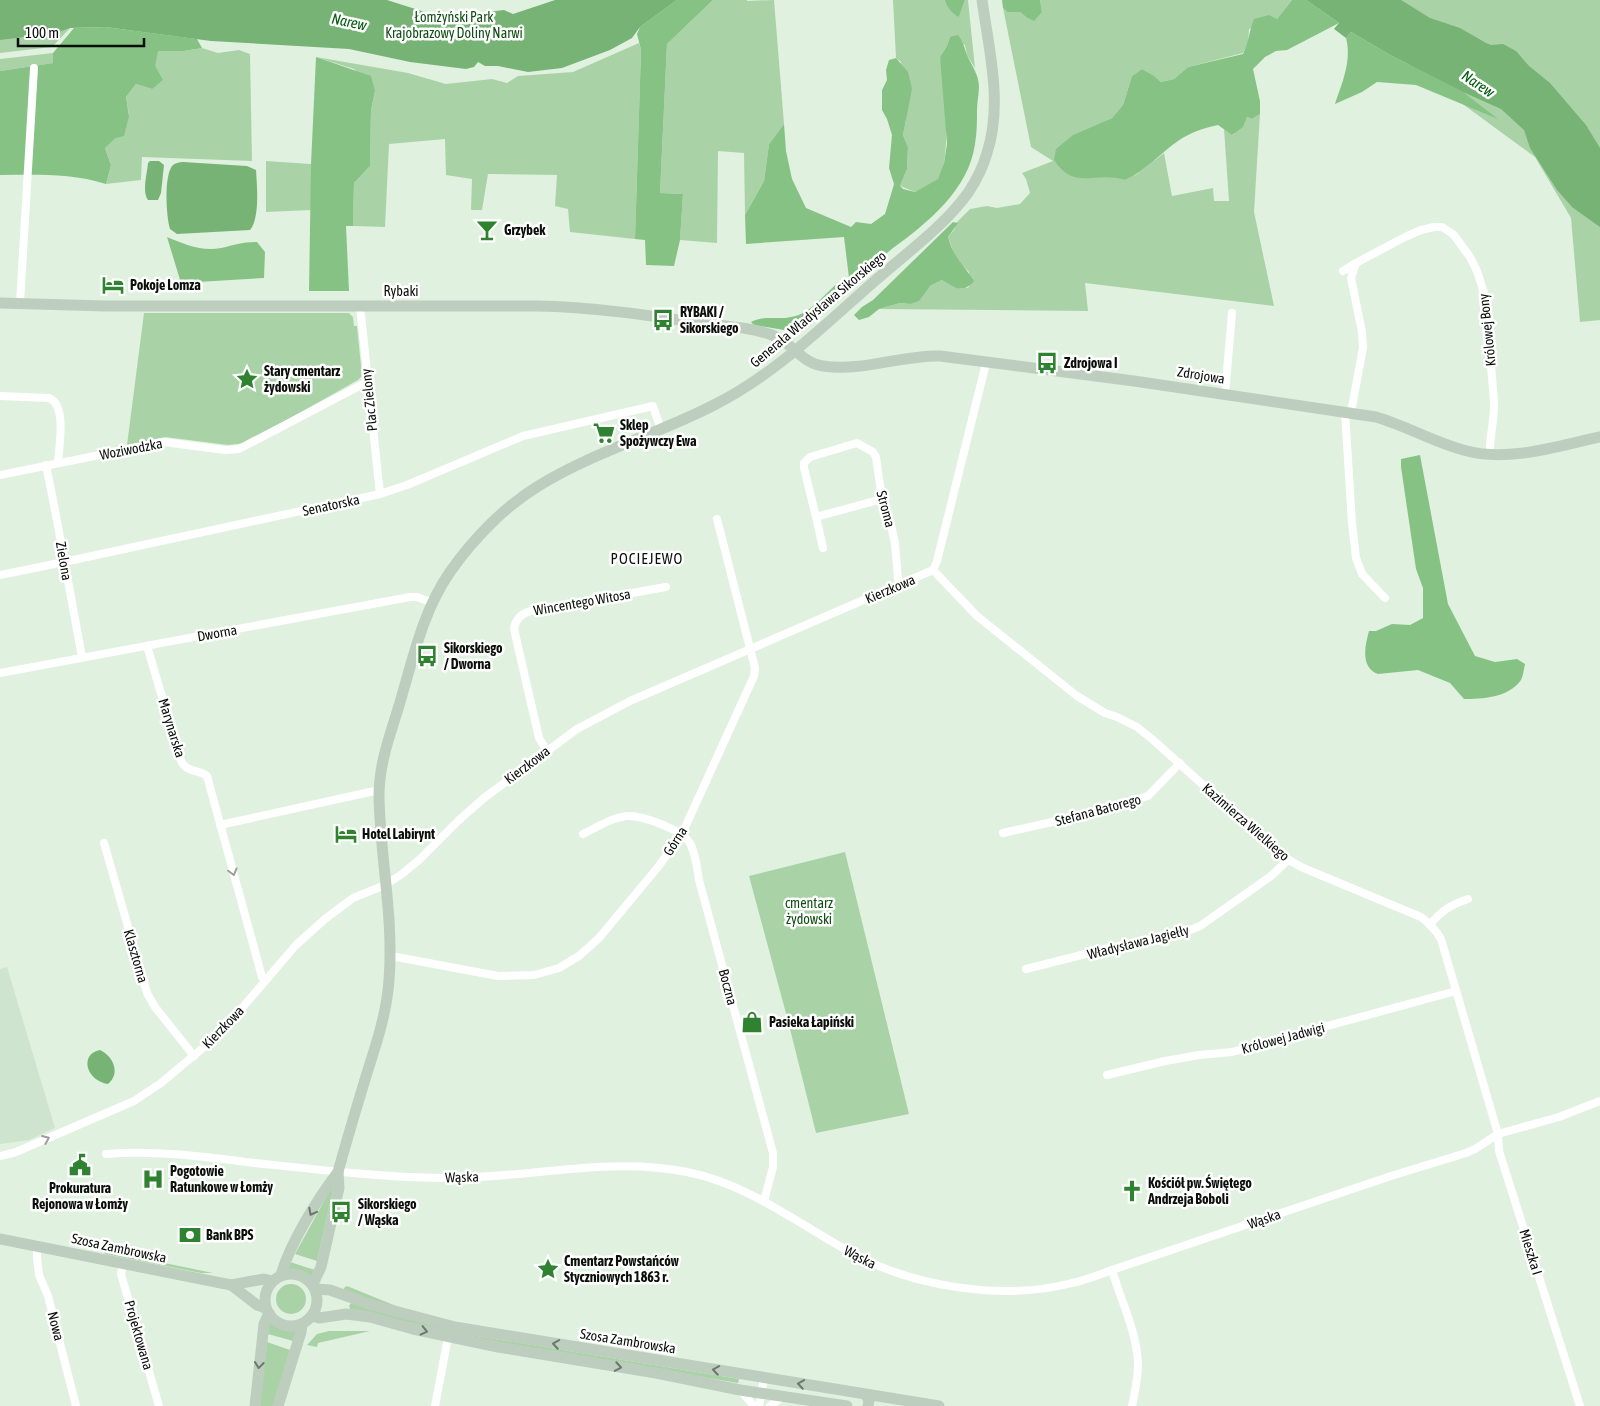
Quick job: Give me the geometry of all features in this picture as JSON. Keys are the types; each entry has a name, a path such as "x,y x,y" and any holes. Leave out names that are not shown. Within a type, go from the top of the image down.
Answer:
{"street":[{"name":"Generała Władysława Sikorskiego","path":"314,1287 320,1272 339,1188 338,1172 384,1014 389,983 390,956 380,790 382,767 408,673 433,603 450,573 467,551 488,527 515,503 558,475 712,406 758,379 795,351 935,229 961,201 975,183 988,150 994,114 992,76 982,0"},
{"path":"20,303 34,68"},
{"name":"Królowej Bony","path":"1343,271 1405,237 1434,227 1448,230 1458,240 1477,271 1486,296 1494,407 1490,454"},
{"path":"1356,263 1351,278 1364,346 1348,412 1352,523 1356,558 1362,574 1385,598"},
{"name":"Rybaki","path":"0,303 106,306 537,306 599,309 761,332 780,338 795,351"},
{"name":"Plac Zielony","path":"360,306 380,494"},
{"path":"1225,394 1232,314"},
{"name":"Zdrojowa","path":"795,351 811,364 831,367 859,366 933,356 1134,380 1348,412 1387,420 1467,451 1490,454 1518,454 1600,437"},
{"path":"933,570 937,561 986,363"},
{"name":"Woziwodzka","path":"0,475 169,442 225,450 239,449 367,382"},
{"path":"0,396 48,398 55,401 60,418 58,463"},
{"name":"Senatorska","path":"0,574 380,494 407,485 523,436 652,406 661,430"},
{"name":"Stroma","path":"816,517 804,463 810,457 857,443 870,449 875,454 882,499 893,532 898,579 901,585"},
{"name":"Zielona","path":"46,465 82,657"},
{"path":"823,548 816,517 882,499"},
{"name":"Górna","path":"390,956 498,976 534,975 559,968 579,956 599,938 658,867 682,834 754,676 755,664 752,649 717,519"},
{"name":"Kierzkowa","path":"0,1156 16,1152 134,1101 161,1083 194,1056 236,1015 296,945 325,919 353,898 386,885 419,860 484,798 577,729 603,714 933,570"},
{"name":"Kazimierza Wielkiego","path":"933,570 977,616 1077,696 1105,713 1137,727 1288,860 1407,911 1430,924 1441,939 1498,1134"},
{"name":"Wincentego Witosa","path":"546,751 539,738 514,629 518,618 530,612 666,587"},
{"name":"Dworna","path":"0,673 410,597 416,597 433,603"},
{"name":"Marynarska","path":"147,646 181,761 189,770 201,772 207,776 262,976 265,980"},
{"name":"Stefana Batorego","path":"1003,833 1088,814 1148,796 1180,763"},
{"path":"220,824 380,790"},
{"path":"583,834 614,819 633,815 648,819 682,834"},
{"name":"Boczna","path":"682,834 689,841 693,850 699,880 772,1153 773,1167 764,1201"},
{"name":"Klasztorna","path":"104,843 147,993 155,1007 194,1056"},
{"name":"Władysława Jagiełły","path":"1026,970 1105,949 1168,936 1200,926 1271,876 1288,860"},
{"path":"1430,924 1442,911 1468,899"},
{"name":"Królowej Jadwigi","path":"1107,1075 1174,1060 1232,1052 1456,991"},
{"name":"Wąska","path":"106,1154 176,1155 338,1172 452,1178 591,1167 643,1167 675,1170 715,1178 747,1192 862,1259 892,1272 921,1280 973,1288 1019,1290 1071,1283 1112,1270 1391,1176 1466,1153 1498,1134 1559,1117 1600,1101"},
{"name":"Mieszka I","path":"1498,1134 1499,1151 1567,1371 1580,1406"},
{"name":"Generała Władysława Sikorskiego","path":"276,1275 323,1192 338,1172"},
{"name":"Szosa Zambrowska","path":"0,1239 231,1285 276,1275"},
{"name":"Nowa","path":"37,1246 40,1275 48,1296 76,1406"},
{"name":"Projektowana","path":"123,1264 121,1274 159,1406"},
{"path":"1112,1270 1134,1338 1138,1363 1137,1383 1132,1406"},
{"path":"320,1272 330,1290"},
{"path":"255,1406 266,1294 276,1275 293,1273 309,1280 314,1287 318,1300 316,1317 302,1328 278,1406"},
{"name":"Szosa Zambrowska","path":"231,1285 264,1312"},
{"name":"Szosa Zambrowska","path":"314,1287 330,1290 416,1318 455,1327 764,1378 867,1400 939,1406"},
{"path":"346,1314 345,1306 349,1297"},
{"path":"264,1312 284,1325 302,1328"},
{"name":"Szosa Zambrowska","path":"316,1317 346,1314 370,1317 448,1337 740,1390 847,1406"},
{"path":"435,1406 448,1337"},
{"path":"759,1406 764,1378"},
{"path":"740,1390 754,1406"},
{"path":"770,1406 784,1396"}],"shaded area":[{"path":"677,0 713,0 667,44 660,193 683,194 680,240 674,266 646,265 645,240 635,239 641,50 637,34 640,27"},
{"path":"945,0 965,0 959,17 950,10"},
{"path":"1002,0 1040,0 1042,12 1034,21 1020,12 1007,12 1003,8"},
{"path":"1292,0 1306,0 1339,23 1287,50 1276,51 1265,57 1253,69 1260,101 1260,114 1252,119 1247,117 1243,127 1232,135 1218,125 1193,133 1171,146 1140,172 1125,180 1104,177 1078,178 1062,170 1054,160 1056,149 1073,135 1112,118 1123,105 1132,76 1142,69 1161,82 1174,79 1188,67 1243,54 1254,19 1269,15 1277,19"},
{"path":"105,27 197,39 202,48 184,51 158,51 155,66 163,80 152,89 136,84 126,97 129,116 124,136 116,138 105,148 111,165 106,184 66,176 0,175 0,71 53,63 53,53 74,28"},
{"path":"1351,32 1390,55 1463,92 1498,119 1416,85 1377,82 1362,92 1335,104 1347,63 1348,47 1346,38"},
{"path":"958,35 979,83 976,140 965,176 945,204 933,216 850,286 844,237 746,244 745,215 764,181 769,144 784,124 786,151 792,179 806,208 851,227 856,222 871,224 885,214 894,184 889,168 892,135 882,110 882,90 887,80 886,70 889,60 896,58 908,72 912,89 903,135 908,147 907,169 900,186 903,189 915,192 938,179 944,163 947,144 940,57 950,37"},
{"path":"316,57 371,76 375,91 371,110 370,166 354,183 353,226 346,226 349,291 309,291 311,164"},
{"path":"953,222 958,223 948,237 956,255 974,281 970,285 962,289 942,280 930,286 919,301 910,304 900,303 879,309 869,317 859,320 854,315 873,300"},
{"path":"167,237 193,247 207,249 257,242 265,252 264,278 181,283"},
{"path":"839,282 848,283 850,289 804,330 796,332 754,325 751,322 766,318 786,318 805,312"},
{"path":"1420,455 1448,604 1475,656 1495,662 1517,659 1525,664 1521,680 1516,686 1502,694 1487,698 1464,699 1450,683 1418,670 1378,674 1372,671 1366,661 1365,649 1369,631 1376,631 1392,624 1410,625 1423,618 1423,588 1416,569 1401,467 1401,459"},
{"path":"7,967 55,1128 29,1140 0,1144 0,969"}],"green space":[{"path":"713,0 774,0 784,124 769,144 764,181 745,215 744,153 718,151 717,243 680,240 683,194 660,193 667,44"},
{"path":"893,0 946,0 959,17 965,0 968,0 975,68 967,55 965,45 950,37 940,57 946,120 943,169 936,181 915,192 900,186 907,169 908,147 903,135 906,120 901,62 896,58"},
{"path":"1040,0 1292,0 1277,19 1249,29 1248,44 1243,53 1188,67 1174,79 1161,82 1142,69 1132,76 1123,105 1112,118 1074,135 1098,177 1114,176 1125,180 1137,174 1164,153 1172,196 1213,188 1214,201 1229,201 1224,129 1233,135 1247,117 1252,119 1260,114 1254,212 1274,306 1085,283 1088,311 879,309 900,303 910,304 930,286 942,280 958,288 969,287 969,272 956,259 948,237 954,230 957,222 970,209 987,206 997,208 1020,204 1030,193 1022,173 1053,161 1031,147 1003,8 1007,12 1020,12 1026,17 1042,12"},
{"path":"1321,0 1600,0 1600,205 1573,208 1600,226 1600,320 1580,322 1571,218 1535,157"},
{"path":"0,28 70,28 52,47 0,53"},
{"path":"639,43 641,50 635,239 570,232 568,209 555,206 557,175 488,174 482,210 471,210 472,179 446,175 445,139 389,144 385,227 353,226 354,183 370,166 371,110 375,91 354,69 316,57 408,73 446,84 492,79 507,83 518,76 573,72"},
{"path":"202,48 218,53 239,50 250,54 252,161 142,157 141,180 106,184 111,165 105,148 116,138 129,114 126,97 136,84 152,89 156,50 184,51"},
{"path":"53,53 53,63 0,71 0,59"},
{"path":"266,161 311,164 311,210 266,212"},
{"name":"Stary cmentarz żydowski","path":"144,313 349,313 353,317 354,326 357,326 362,376 246,443 228,445 165,437 127,445"},
{"name":"cmentarz żydowski","path":"845,852 909,1114 816,1133 749,876"},
{"path":"335,1181 317,1261 295,1254"},
{"path":"102,1250 213,1273 201,1273 105,1254"},
{"path":"290,1262 315,1270 313,1280 301,1272 286,1271"},
{"path":"291,1284 302,1288 306,1299 302,1310 291,1314 280,1310 276,1299 280,1288"},
{"path":"347,1286 396,1306 396,1308 343,1290"},
{"path":"351,1303 471,1335 739,1379 738,1383 490,1341 350,1309"},
{"path":"270,1319 282,1327 298,1327 293,1341 268,1334"},
{"path":"329,1331 370,1331 318,1343 317,1347 307,1345 317,1334"},
{"path":"267,1342 290,1350 273,1406 259,1406"}],"water":[{"name":"Łomżyński Park Krajobrazowy Doliny Narwi","path":"0,0 387,0 428,13 471,14 504,10 513,14 555,0 677,0 640,27 632,38 610,50 562,68 528,72 498,66 485,66 478,62 474,67 466,69 410,62 349,49 211,41 105,27 70,28 56,33 0,40"},
{"name":"Narew","path":"1306,0 1401,0 1430,18 1460,28 1486,43 1491,45 1503,44 1516,51 1529,66 1550,83 1586,125 1600,148 1600,227 1573,208 1557,190 1530,148 1524,130 1501,109 1390,55 1351,32 1346,38 1334,29 1339,23"},
{"path":"150,161 159,161 164,165 161,193 158,200 148,200 145,192 148,163"},
{"path":"183,162 247,166 256,170 257,210 250,230 177,234 170,229 167,206 169,171 172,166"},
{"path":"100,1050 109,1056 114,1065 114,1075 108,1084 100,1082 95,1078 90,1073 88,1067 89,1057 93,1052"}],"place":[{"name":"Grzybek","path":"487,230"},
{"name":"Pokoje Lomza","path":"113,285"},
{"name":"RYBAKI / Sikorskiego","path":"663,320"},
{"name":"Zdrojowa I","path":"1047,363"},
{"name":"Stary cmentarz żydowski","path":"247,379"},
{"name":"Sklep Spożywczy Ewa","path":"604,433"},
{"name":"Sikorskiego / Dworna","path":"427,656"},
{"name":"Hotel Labirynt","path":"346,834"},
{"name":"Pasieka Łapiński","path":"752,1022"},
{"name":"Prokuratura Rejonowa w Łomży","path":"80,1165"},
{"name":"Pogotowie Ratunkowe w Łomży","path":"153,1179"},
{"name":"Kościół pw. Świętego Andrzeja Boboli","path":"1132,1191"},
{"name":"Sikorskiego / Wąska","path":"341,1212"},
{"name":"Bank BPS","path":"190,1235"},
{"name":"Cmentarz Powstańców Styczniowych 1863 r.","path":"548,1269"}],"district":[{"name":"POCIEJEWO","path":"647,559"}]}
